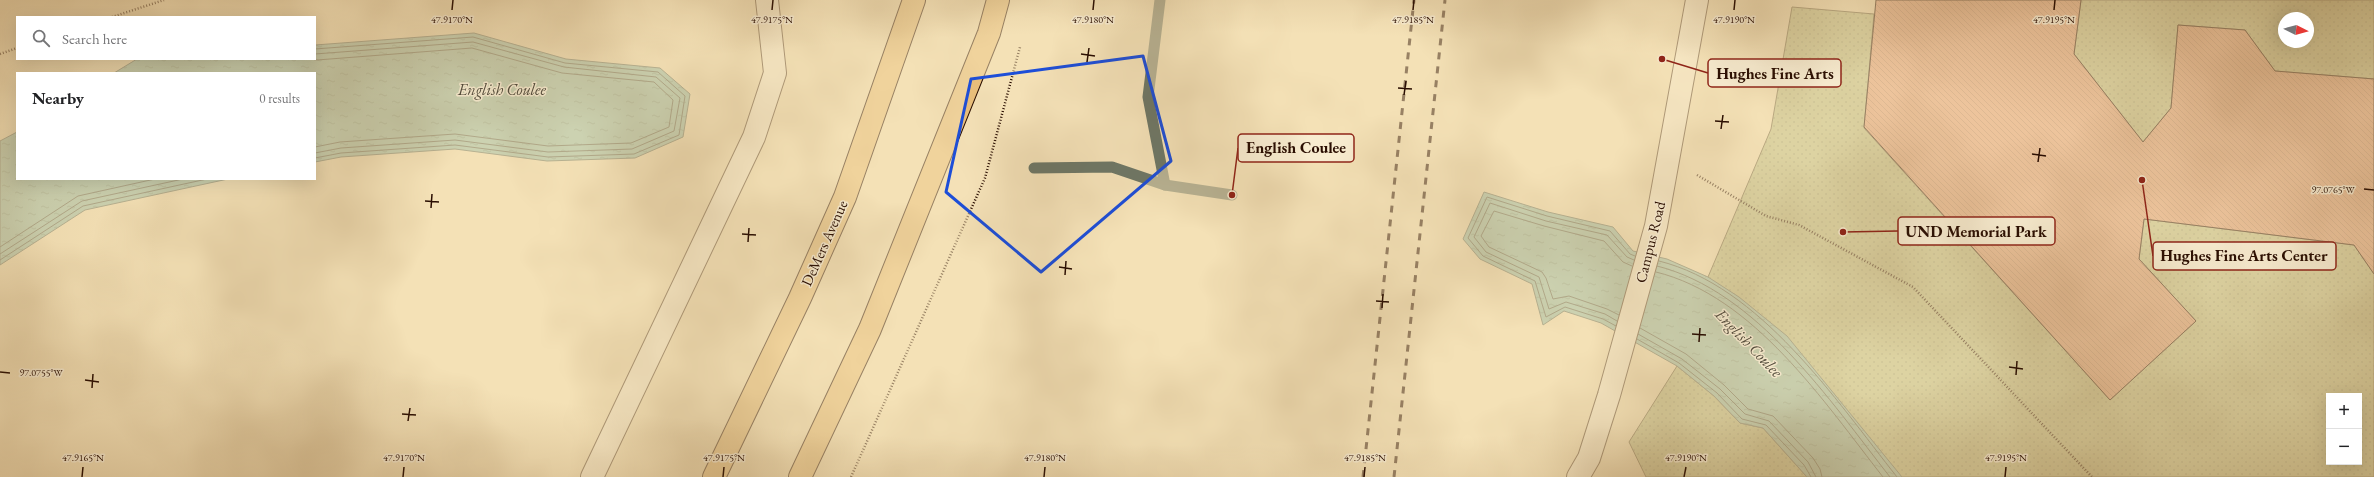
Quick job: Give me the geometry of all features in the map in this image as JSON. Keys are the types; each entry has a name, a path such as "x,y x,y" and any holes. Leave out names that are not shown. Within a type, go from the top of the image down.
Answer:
{"main road":[{"name":"DeMers Avenue","path":"714,477 800,298 845,197 914,0"},
{"path":"800,477 870,328 989,32 998,0"}],"street":[{"path":"592,477 754,137 774,73 767,0"},
{"name":"Campus Road","path":"1578,477 1589,458 1609,395 1656,226 1697,0"}],"path":[{"path":"115,16 164,0"},
{"path":"851,477 985,178 1022,39"},
{"path":"0,54 16,48"},
{"path":"1697,175 1766,216 1799,225 1913,287 2092,477"}],"highlighted area":[{"path":"1143,56 1171,161 1041,272 946,192 971,79"}],"green space":[{"path":"2081,0 2374,0 2374,79 2275,71 2245,30 2178,25 2171,108 2143,142 2074,54"},
{"path":"1792,7 1874,14 1864,128 2110,400 2196,321 2139,259 2144,219 2354,245 2374,274 2374,477 1901,477 1708,277 1771,129"},
{"path":"1677,366 1714,396 1740,423 1763,428 1807,477 1646,477 1629,442"}],"water":[{"path":"474,33 566,59 660,68 690,94 683,137 635,158 547,161 455,149 341,157 316,162 316,72 116,72 135,60 316,60 316,45"},
{"path":"16,133 16,180 223,180 85,210 0,265 0,141"},
{"path":"1484,192 1548,212 1613,227 1633,251 1667,259 1708,277 1739,297 1787,336 1902,477 1807,477 1763,428 1740,423 1714,396 1677,366 1601,323 1564,311 1543,325 1532,284 1480,259 1463,239"}],"building":[{"path":"1876,0 2081,0 2074,54 2143,142 2171,108 2178,25 2245,30 2275,71 2374,79 2374,274 2354,245 2144,219 2139,259 2196,321 2110,400 1864,127"}],"waterway":[{"path":"1160,0 1148,97 1165,185"},
{"name":"English Coulee","path":"1034,168 1112,167 1165,185 1232,195"}],"railway":[{"path":"1363,477 1414,0"},
{"path":"1394,477 1445,0"}],"place":[{"name":"Hughes Fine Arts","path":"1662,59"},
{"name":"Hughes Fine Arts Center","path":"2142,180"},
{"name":"English Coulee","path":"1232,195"},
{"name":"UND Memorial Park","path":"1843,232"}]}
